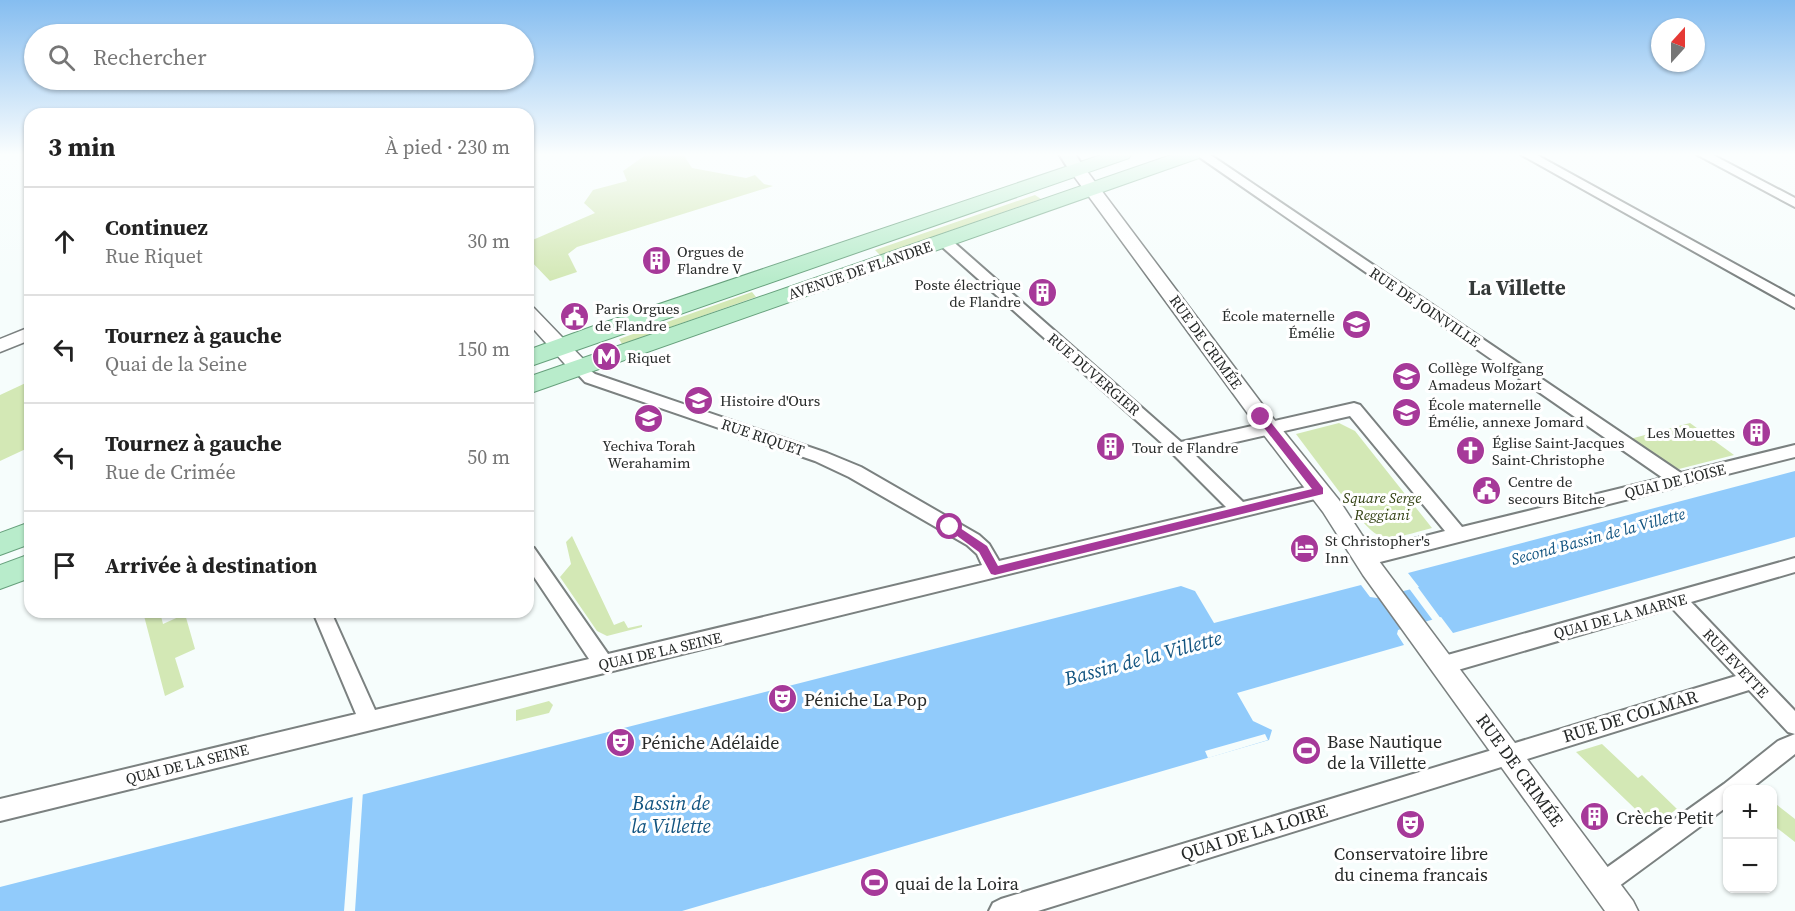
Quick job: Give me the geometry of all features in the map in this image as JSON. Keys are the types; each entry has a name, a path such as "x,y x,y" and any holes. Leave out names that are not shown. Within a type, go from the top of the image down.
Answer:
{"main road":[{"name":"AVENUE DE FLANDRE","path":"534,357 974,197"},
{"name":"AVENUE DE FLANDRE","path":"534,384 1070,197"},
{"path":"0,544 24,535"},
{"path":"0,577 24,568"}],"street":[{"name":"RUE DE CRIMÉE","path":"1097,197 1319,491 1387,589 1623,911"},
{"name":"RUE DE JOINVILLE","path":"1263,197 1679,480"},
{"path":"1603,197 1795,303"},
{"name":"RUE DUVERGIER","path":"944,241 1178,449 1240,510"},
{"name":"RUE RIQUET","path":"534,318 590,378 814,455 855,472 973,540 983,549 995,571"},
{"path":"0,346 24,336"},
{"path":"1178,449 1354,409 1460,537"},
{"name":"QUAI DE L'OISE","path":"1352,536 1376,556 1460,537 1795,450"},
{"name":"QUAI DE LA SEINE","path":"0,810 1319,491"},
{"path":"534,562 604,665"},
{"name":"QUAI DE LA MARNE","path":"1444,665 1795,565"},
{"name":"RUE EVETTE","path":"1677,600 1795,725"},
{"path":"325,618 369,720"},
{"name":"RUE DE COLMAR","path":"1507,754 1752,680"},
{"path":"1737,785 1785,748 1795,744"},
{"name":"QUAI DE LA LOIRE","path":"1001,911 1507,754"},
{"path":"1603,884 1723,797"}],"green space":[{"path":"588,197 739,197 577,247 568,254 577,272 550,281 534,264 534,239 595,213 584,203"},
{"path":"1031,197 1041,199 880,255 875,250"},
{"path":"752,292 756,297 622,344 619,339"},
{"path":"24,384 24,450 0,461 0,395"},
{"name":"Square Serge Reggiani","path":"1339,423 1355,431 1432,528 1402,536 1384,537 1368,528 1349,504 1352,503 1344,493 1341,494 1296,434"},
{"path":"1690,423 1734,455 1679,469 1671,467 1630,439"},
{"path":"572,536 614,625 624,621 628,628 642,625 642,627 607,636 597,631 560,577 571,564 566,542"},
{"path":"145,618 162,618 163,624 176,618 186,618 195,649 175,658 184,687 165,696"},
{"path":"549,701 553,705 549,713 516,721 516,710"},
{"path":"1602,744 1638,778 1642,775 1677,809 1653,826 1576,752"},
{"path":"1777,805 1795,819 1795,842 1777,828"}],"water":[{"name":"Bassin de la Villette","path":"1795,471 1795,537 1453,633 1441,617 1398,630 1397,634 1404,645 1237,693 1253,721 1272,730 1269,740 682,911 0,911 0,887 1181,586 1195,591 1214,623 1361,585 1370,597 1377,598 1419,587 1408,573"}],"pier":[{"path":"1406,571 1455,636 1451,635 1440,620 1434,622 1408,587 1414,585"},
{"path":"1265,734 1268,740 1208,758 1205,751"},
{"path":"363,791 355,911 344,911 353,794"}],"place":[{"name":"Orgues de Flandre V","path":"656,260"},
{"name":"Poste électrique de Flandre","path":"1042,293"},
{"name":"Paris Orgues de Flandre","path":"574,317"},
{"name":"École maternelle Émélie","path":"1356,324"},
{"name":"Riquet","path":"606,357"},
{"name":"Collège Wolfgang Amadeus Mozart","path":"1407,376"},
{"name":"Histoire d'Ours","path":"699,400"},
{"name":"École maternelle Émélie, annexe Jomard","path":"1407,413"},
{"name":"Yechiva Torah Werahamim","path":"649,418"},
{"name":"Les Mouettes","path":"1756,432"},
{"name":"Tour de Flandre","path":"1111,447"},
{"name":"Église Saint-Jacques Saint-Christophe","path":"1471,451"},
{"name":"Centre de secours Bitche","path":"1487,490"},
{"name":"St Christopher's Inn","path":"1304,549"},
{"name":"Péniche La Pop","path":"783,699"},
{"name":"Péniche Adélaide","path":"620,742"},
{"name":"Base Nautique de la Villette","path":"1306,751"},
{"name":"Crèche Petit","path":"1595,817"},
{"name":"Conservatoire libre du cinema francais","path":"1411,824"},
{"name":"quai de la Loira","path":"874,883"}],"district":[{"name":"La Villette","path":"1517,287"}],"route":[{"path":"950,527 973,540 983,549 995,571 1319,491 1261,417"}],"water label":[{"name":"Second Bassin de la Villette","path":"1598,536"}]}
